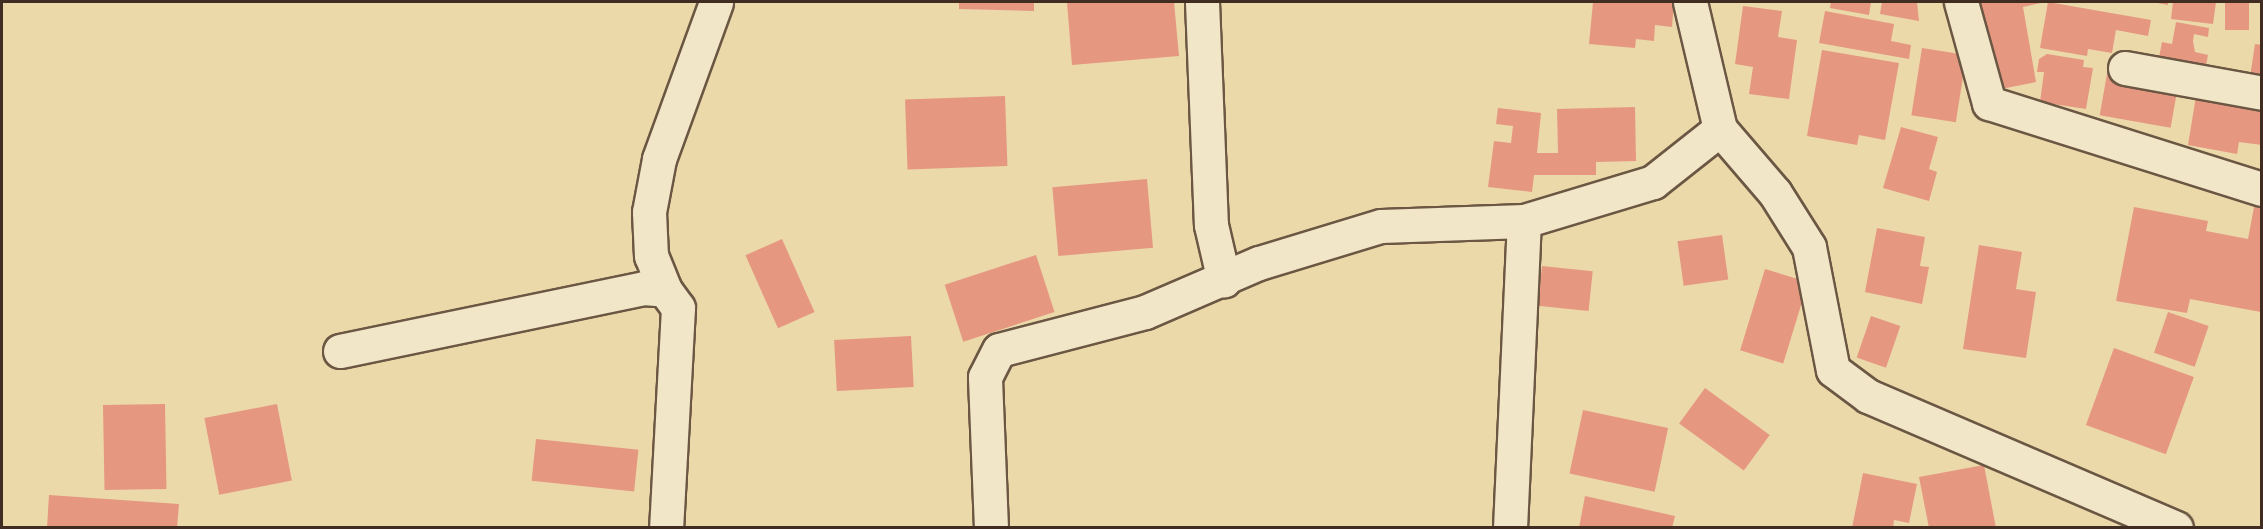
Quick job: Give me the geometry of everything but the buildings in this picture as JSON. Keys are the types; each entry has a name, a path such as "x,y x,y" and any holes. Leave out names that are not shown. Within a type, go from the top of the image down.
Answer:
{"street":[{"path":"666,528 678,308 665,290 651,256 649,212 659,159 716,2"},
{"path":"1202,2 1211,225 1224,281"},
{"path":"1690,2 1720,129 1776,192 1809,247 1833,370 1868,396 2176,528"},
{"path":"1961,2 1989,103 2262,189"},
{"path":"2125,68 2262,93"},
{"path":"991,528 985,377 999,350 1144,312 1224,281 1259,263 1382,226 1524,221 1653,182 1720,129"},
{"path":"1510,528 1524,221"},
{"path":"340,351 644,288 665,290"}]}
